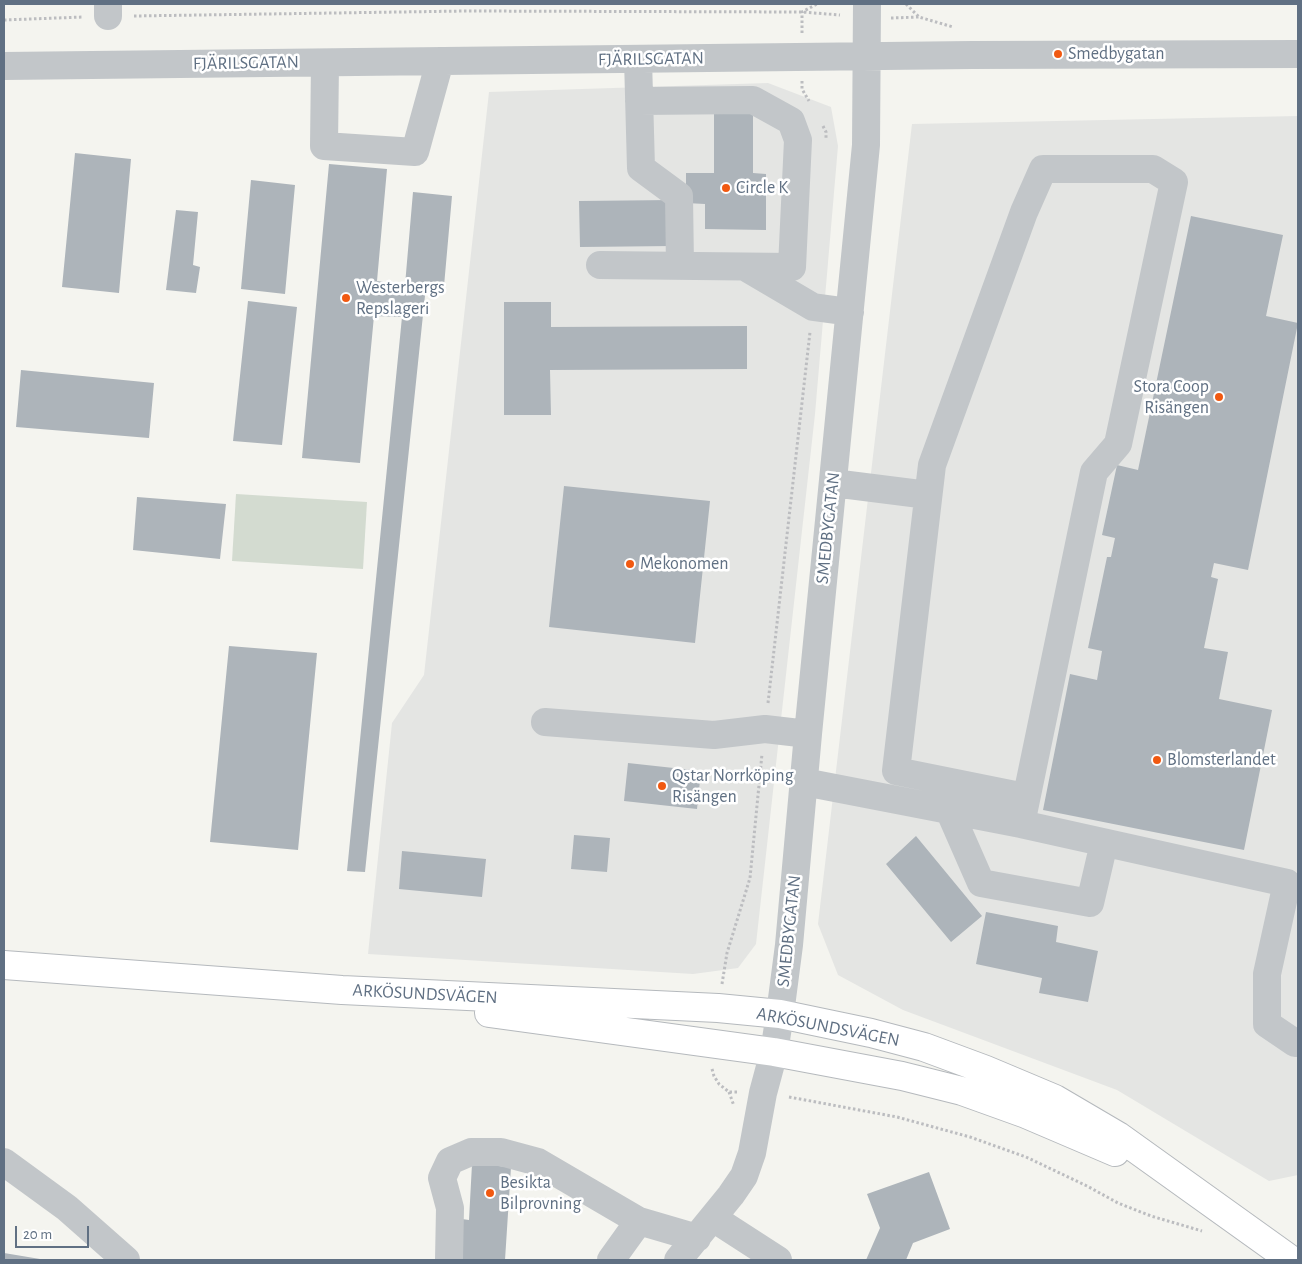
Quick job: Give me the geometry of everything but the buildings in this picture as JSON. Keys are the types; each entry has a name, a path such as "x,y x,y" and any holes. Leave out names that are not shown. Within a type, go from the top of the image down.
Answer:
{"main road":[{"name":"ARKÖSUNDSVÄGEN","path":"4,965 342,990 718,1008 780,1014 871,1033 924,1047 1055,1099 1118,1136 1291,1260"},
{"name":"ARKÖSUNDSVÄGEN","path":"342,990 528,1019 774,1052 902,1076 962,1091 1026,1114 1090,1141 1187,1187"}],"street":[{"name":"SMEDBYGATAN","path":"678,1260 744,1176 752,1153 763,1093 774,1052 780,1014 789,945 866,145 867,4"},
{"name":"FJÄRILSGATAN","path":"4,66 1298,54"},
{"path":"638,59 641,168 679,196 680,266"},
{"path":"325,63 324,146 416,152 440,61"},
{"path":"600,265 792,267 798,140 791,121 754,100 640,101"},
{"path":"1021,824 1094,472 1118,444 1174,182 1153,169 1043,168 1024,212 932,465 896,771 1026,797"},
{"path":"744,266 813,307 850,312"},
{"path":"833,483 928,495"},
{"path":"545,722 714,735 765,729 808,734"},
{"path":"804,782 1021,824 1293,883 1267,974 1267,1024 1295,1043 1298,1043"},
{"path":"949,810 982,883 1090,903 1104,843"},
{"path":"449,1260 450,1208 442,1178 450,1161 471,1152 501,1152 538,1162 639,1221 705,1228 778,1260"},
{"path":"4,1162 67,1208 126,1260"},
{"path":"611,1260 639,1221"}],"path":[{"path":"4,20 108,10 802,12 817,4"},
{"path":"802,12 802,89 812,106"},
{"path":"821,123 826,132 825,142"},
{"path":"718,1008 727,953 750,878 813,307"},
{"path":"714,1044 712,1067 714,1076 719,1084 730,1092 763,1093 897,1117 970,1137 1026,1157 1118,1203 1151,1216 1210,1234"},
{"path":"730,1092 734,1108"}],"shaded area":[{"path":"768,83 831,107 838,146 815,414 756,944 738,968 693,974 368,954 392,723 424,675 489,92"},
{"path":"1298,116 1298,1175 1269,1181 1117,1090 903,1010 838,975 818,924 912,124"},
{"path":"236,494 367,502 363,569 232,561"}],"place":[{"name":"Smedbygatan","path":"1058,54"},
{"name":"Circle K","path":"726,188"},
{"name":"Westerbergs Repslageri","path":"346,298"},
{"name":"Stora Coop Risängen","path":"1219,397"},
{"name":"Mekonomen","path":"630,564"},
{"name":"Blomsterlandet","path":"1157,760"},
{"name":"Qstar Norrköping Risängen","path":"662,786"},
{"name":"Besikta Bilprovning","path":"490,1193"}]}
